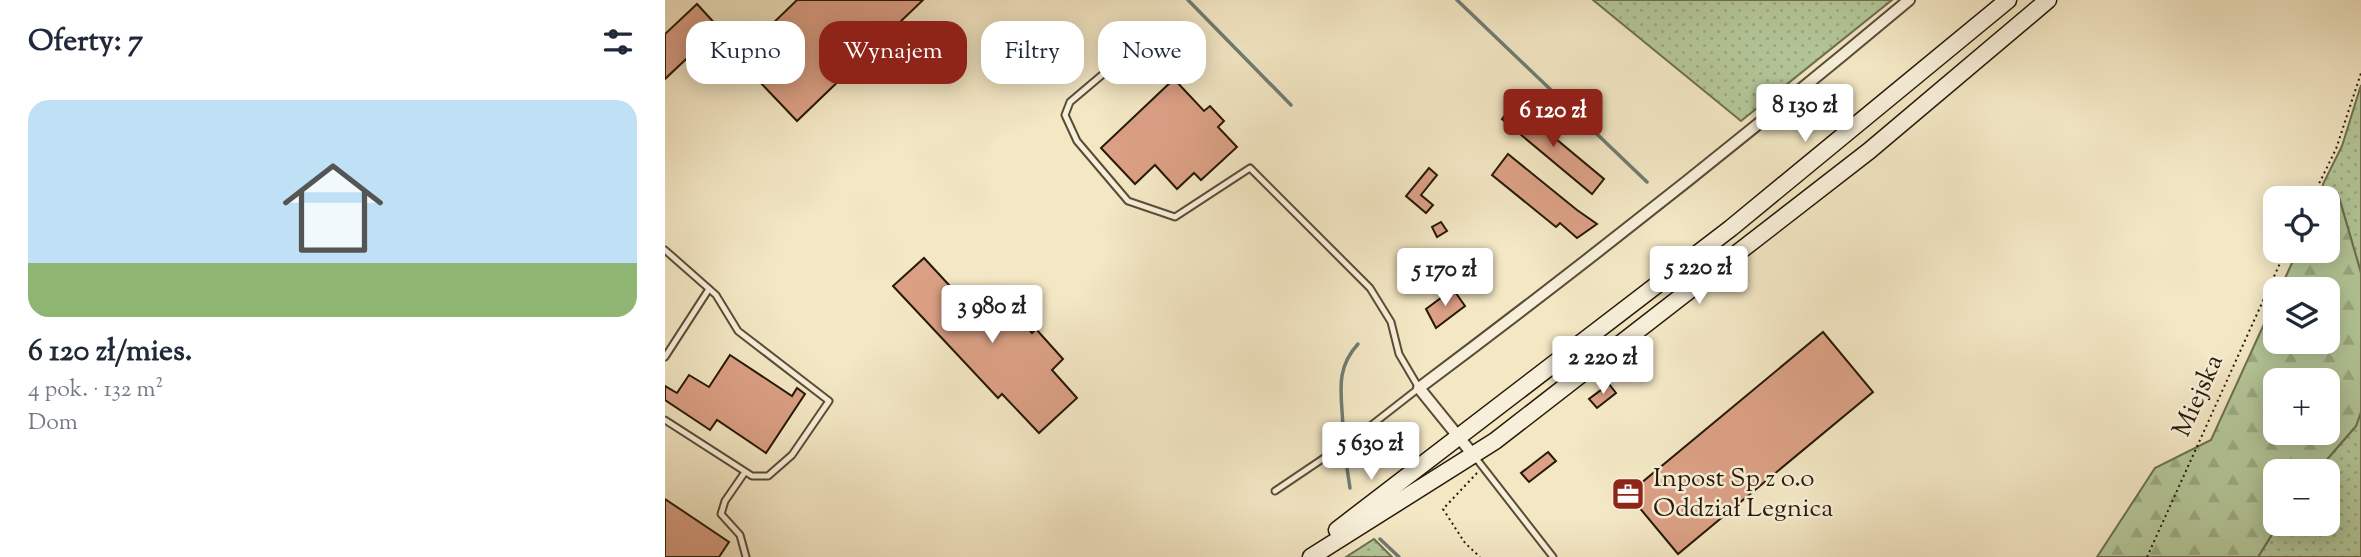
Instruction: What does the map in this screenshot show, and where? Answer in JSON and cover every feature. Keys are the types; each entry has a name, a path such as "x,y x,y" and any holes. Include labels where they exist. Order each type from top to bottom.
{"street":[{"path":"1479,462 1419,388 1555,286 1909,0"},
{"path":"1303,557 1462,438 1731,228 2008,0"},
{"path":"1311,557 1479,462 1869,151 2048,0"}],"lane":[{"path":"1098,78 1070,102 1065,115 1077,141 1128,201 1175,217 1250,168 1370,288 1391,322 1399,354 1419,388 1364,431 1275,491"},
{"path":"665,250 709,289 738,331 829,401 792,455 768,476 752,477 665,419"},
{"path":"665,357 668,346 709,289"},
{"path":"1479,462 1553,557"},
{"path":"745,472 725,501 721,514 740,535 746,557"}],"path":[{"path":"2318,186 2336,149 2361,73"},
{"name":"Miejska","path":"2147,557 2280,263"},
{"path":"1479,462 1443,509 1465,543 1480,557"}],"green space":[{"path":"1593,0 1892,0 1741,121"},
{"path":"2361,85 2361,273 2340,201 2340,186 2323,186 2342,146"},
{"path":"2340,201 2361,273 2361,412 2356,426 2340,444 2340,368 2263,368 2263,445 2340,445 2327,459 2263,459 2263,536 2271,536 2258,557 2097,557 2155,468 2211,440 2263,326 2263,354 2340,354 2340,277 2286,277 2292,263 2340,263"},
{"path":"2361,412 2361,557 2258,557 2271,536 2340,536 2340,459 2327,459 2356,426"},
{"path":"1374,539 1392,557 1346,557"}],"building":[{"path":"797,0 923,0 901,21 819,21 819,84 836,84 797,121 762,84 805,84 805,21 775,21"},
{"path":"697,4 713,21 686,21 686,59 665,79 665,34"},
{"path":"1169,84 1179,84 1204,111 1210,106 1224,121 1218,127 1237,147 1201,180 1194,173 1177,189 1155,165 1135,184 1101,148"},
{"path":"1514,104 1604,179 1592,194 1502,119"},
{"path":"1508,154 1597,224 1577,238 1560,223 1556,227 1492,175"},
{"path":"1429,168 1437,175 1421,195 1433,205 1426,213 1406,196"},
{"path":"1441,222 1447,231 1437,237 1432,227"},
{"path":"924,258 974,312 995,292 1032,333 1036,329 1063,359 1052,370 1077,398 1039,433 1002,394 998,398 893,286"},
{"path":"1453,289 1465,306 1436,328 1426,309"},
{"path":"1823,332 1873,392 1678,554 1628,494"},
{"path":"730,355 792,396 797,388 805,394 766,453 717,420 710,430 665,400 665,386 677,393 689,375 709,387"},
{"path":"1609,384 1616,393 1597,408 1589,399"},
{"path":"1548,452 1556,461 1529,482 1521,473"},
{"path":"665,499 729,542 719,557 665,557"}],"waterway":[{"path":"1188,0 1291,105"},
{"path":"1457,0 1647,182"},
{"path":"1343,428 1342,373 1345,363 1358,344"},
{"path":"1345,455 1350,488"},
{"path":"1380,539 1399,557"}],"place":[{"name":"Inpost Sp z o.o Oddział Legnica","path":"1628,494"}]}
